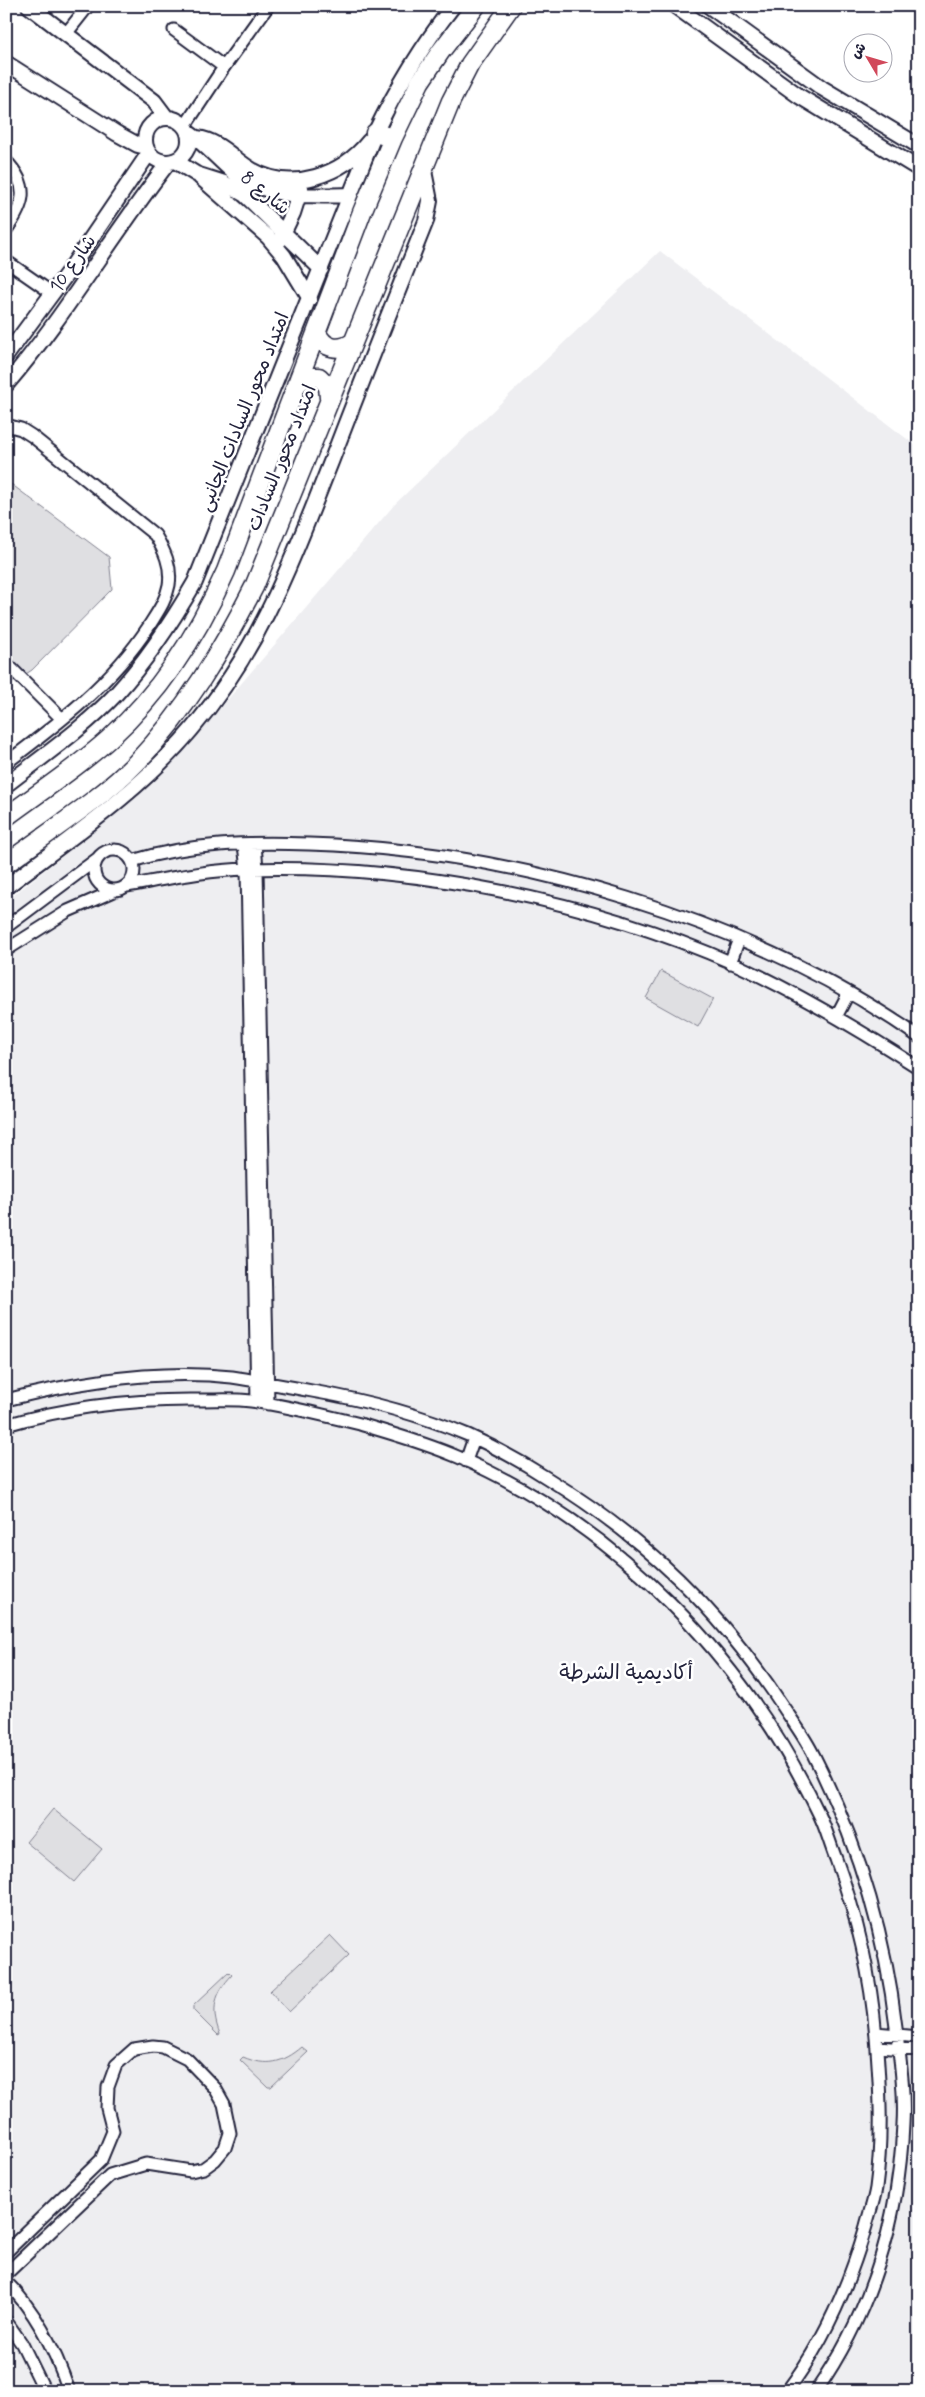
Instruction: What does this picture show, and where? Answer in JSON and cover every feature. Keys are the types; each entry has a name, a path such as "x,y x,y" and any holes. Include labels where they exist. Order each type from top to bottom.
{"main road":[{"name":"امتداد محور السادات","path":"6,817 78,765 139,710 189,644 210,608 226,571 362,212 393,138 420,82 476,6"},
{"name":"امتداد محور السادات","path":"6,864 102,792 135,764 184,706 234,626 254,587 329,398 459,83 511,6"},
{"path":"376,133 393,138"},
{"path":"317,333 324,344 336,348 348,346 353,342"},
{"path":"296,385 306,377 319,377 328,386 329,398"}],"street":[{"path":"65,34 88,6"},
{"path":"6,63 116,133 147,150 160,162 172,162 186,152 189,145 190,132 224,67 268,6"},
{"name":"امتداد محور السادات الجانبى","path":"6,785 84,724 115,694 167,630 195,582 376,133 394,93 453,6"},
{"path":"675,6 799,96 919,169"},
{"path":"709,6 822,88 919,146"},
{"path":"31,7 154,101 166,118"},
{"path":"174,30 224,67"},
{"path":"147,150 146,133 150,125 166,118 176,119 190,132 213,141 253,171 267,176 303,180 324,174 344,164 356,155 376,133"},
{"name":"شارع 8","path":"190,132 243,178 260,187 299,196 350,195"},
{"name":"شارع 10","path":"6,356 52,293 147,150"},
{"path":"6,161 20,181 23,200 6,230"},
{"name":"شارع 10","path":"6,385 81,287 138,202 172,162"},
{"name":"شارع 8","path":"172,162 196,174 224,183 245,195 322,268"},
{"path":"6,887 121,798 174,749 220,693 263,624 294,557 426,220 430,201 424,171"},
{"path":"196,174 246,216 275,246 310,299"},
{"path":"275,246 284,233 299,196 303,180"},
{"path":"6,261 52,293"},
{"path":"6,425 21,429 32,436 141,521 155,534 164,550 169,566 169,584 164,600 141,638 91,696 6,763"},
{"path":"6,663 62,720"},
{"path":"249,844 252,869 263,1403"},
{"path":"132,861 172,851 249,844 340,845 401,850 481,863 647,903 739,939 848,994 895,1020 919,1037"},
{"path":"6,927 67,884 103,853 116,850 128,856 132,861 134,875 126,886"},
{"path":"98,858 93,870 97,882 107,890 114,891"},
{"path":"6,950 68,911 126,886 172,878 252,869 412,877 568,907 635,926 730,963 812,1002 919,1068"},
{"path":"730,963 739,939"},
{"path":"836,1016 848,994"},
{"path":"6,1400 47,1389 109,1379 162,1376 228,1377 353,1398 410,1415 474,1438 526,1465 586,1501 658,1558 718,1619 758,1669 813,1753 853,1845 870,1893 884,1952 899,2049 904,2121 899,2174 891,2221 878,2270 856,2322 816,2391"},
{"path":"6,1425 92,1406 177,1399 263,1403 320,1414 405,1437 466,1461 515,1485 602,1542 659,1590 702,1636 744,1688 785,1750 820,1816 846,1886 864,1954 876,2032 881,2121 876,2191 853,2269 833,2315 800,2373 787,2391"},
{"path":"466,1461 474,1438"},
{"path":"876,2032 919,2037"},
{"path":"6,2252 101,2160 113,2131 107,2108 108,2087 116,2065 134,2049 153,2046 163,2047 187,2059 215,2088 224,2104 230,2133 225,2148 215,2160 204,2168 191,2171 146,2164 110,2175 6,2274"},
{"path":"877,2048 919,2050"},
{"path":"6,2282 29,2310 50,2344 69,2391"},
{"path":"6,2321 22,2344 45,2391"}],"shaded area":[{"path":"660,251 919,448 919,2391 6,2391 6,901 125,807 169,768 395,504"},
{"path":"11,484 109,557 112,589 32,670 6,687 6,490"},
{"path":"661,971 713,999 698,1027 646,998"},
{"path":"53,1809 102,1849 74,1882 26,1842"},
{"path":"330,1935 349,1955 289,2012 270,1991"},
{"path":"229,1972 232,1975 222,1988 216,2002 215,2017 220,2034 218,2035 193,2010 193,2006"},
{"path":"302,2047 308,2052 271,2087 268,2087 240,2060 243,2057 260,2062 274,2062 288,2057"}],"district":[{"name":"أكاديمية الشرطة","path":"626,1673"}]}
